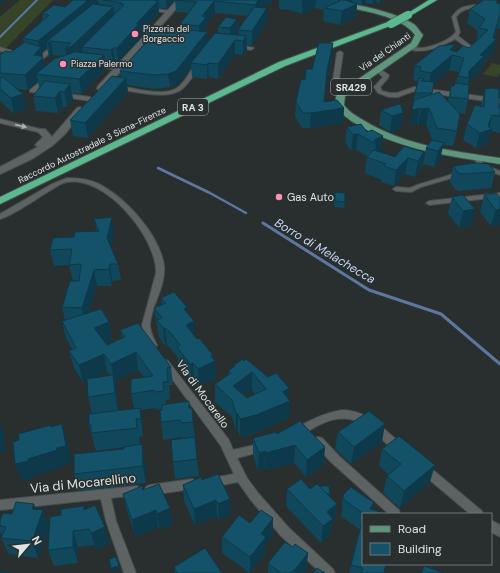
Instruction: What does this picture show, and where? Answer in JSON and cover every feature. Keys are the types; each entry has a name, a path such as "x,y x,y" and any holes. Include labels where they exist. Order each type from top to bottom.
{"highway":[{"name":"Raccordo Autostradale 3 Siena-Firenze","path":"0,201 282,64 388,23 425,0"},
{"name":"Raccordo Autostradale 3 Siena-Firenze","path":"404,14 434,0"},
{"name":"Raccordo Autostradale 3 Siena-Firenze","path":"0,194 276,61 388,23"}],"main road":[{"path":"0,171 36,152 62,132 90,99 181,0"},
{"name":"Via del Chianti","path":"319,0 370,11 409,24 417,30 420,36 418,41 409,48 346,91"},
{"name":"SR429","path":"346,91 339,100 342,108 356,119 398,141 423,149 500,161"},
{"path":"42,131 58,130 77,114"},
{"path":"21,159 48,138 42,131"}],"street":[{"path":"483,8 493,5"},
{"path":"409,48 428,49 456,37 458,32 454,18 458,11 469,7 483,8 500,13"},
{"path":"147,9 170,12"},
{"path":"150,35 159,36"},
{"path":"456,37 468,46 457,59"},
{"path":"236,40 232,46 251,48"},
{"path":"49,60 39,56 57,44"},
{"path":"2,49 16,54"},
{"path":"340,53 334,86 337,89 346,91"},
{"path":"7,57 16,54 23,54"},
{"path":"104,85 162,93 170,92 178,89 204,56"},
{"path":"91,64 120,68"},
{"path":"378,70 386,75 386,78 377,87 380,92 385,94 396,95 409,90 417,89 500,101"},
{"path":"51,73 32,92 90,99"},
{"path":"0,121 42,131"},
{"path":"475,169 479,164 477,158"},
{"path":"396,189 411,190 419,186 475,169 500,173"},
{"name":"Via di Mocarello","path":"0,216 67,180 78,180 92,184 115,197 147,233 158,254 160,272 146,325 148,337 158,353 212,426 231,455 241,477 254,496 278,524 329,573"},
{"path":"429,203 500,195"},
{"path":"288,438 306,427 329,417 352,414 366,421 477,513"},
{"path":"306,427 332,456 395,513"},
{"path":"231,455 272,445"},
{"name":"Via di Mocarellino","path":"0,505 105,495 241,477"},
{"path":"105,495 111,521 130,573"},
{"path":"492,526 500,532"}],"green space":[{"path":"20,0 53,0 0,54 0,17"},
{"path":"492,63 500,65 500,73 497,77 483,74"}],"building":[{"path":"73,0 86,0 86,2 38,41 23,38 49,15 42,14 54,5 65,7"},
{"path":"103,0 158,1 136,24 139,24 117,48 113,48 111,50 82,47 124,5 121,3"},
{"path":"176,0 258,0 256,5 214,1 202,16 206,17 199,26 180,24 197,2"},
{"path":"338,0 345,0 357,4 342,11 324,8 340,1"},
{"path":"484,0 495,0 499,1 496,3 500,3 500,14 493,38 496,39 480,55 484,56 469,71 469,78 458,76 464,58 452,55 431,73 420,71 421,67 415,65 439,46 455,44 450,50 457,52 463,46 469,48 488,30 479,28 485,19 470,9"},
{"path":"93,4 113,7 72,46 65,49 71,43 46,42"},
{"path":"254,7 267,8 252,31 238,30"},
{"path":"226,17 237,19 230,28 218,27"},
{"path":"150,26 207,32 176,71 168,74 154,75 120,71 152,36 142,34"},
{"path":"215,33 246,36 243,41 235,40 218,64 208,63 207,65 191,63"},
{"path":"25,42 41,47 34,55 42,56 43,58 25,75 0,73 0,55 5,51 11,52"},
{"path":"319,43 333,43 327,70 324,102 337,100 344,108 303,113 296,102 301,79 305,80 306,69 312,69"},
{"path":"75,52 104,55 79,79 36,74 54,59"},
{"path":"112,76 126,78 85,123 70,120"},
{"path":"3,77 23,94 11,98 0,89 0,78"},
{"path":"419,78 424,79 421,81 434,82 432,93 415,93"},
{"path":"45,81 70,84 64,92 60,91 55,98 33,96"},
{"path":"455,83 469,85 468,99 450,97 451,86 454,86"},
{"path":"485,89 499,89 500,116 492,115 488,126 492,129 480,133 467,124 475,105 484,107"},
{"path":"439,92 460,114 457,131 437,128 429,108 412,110 414,100"},
{"path":"399,104 401,105 403,113 392,116 381,110"},
{"path":"361,124 367,132 372,130 383,136 374,140 376,144 358,134 353,135 347,127"},
{"path":"432,140 444,143 438,151 426,148"},
{"path":"404,146 424,152 418,161 408,158 396,170 384,166 386,164 367,157 374,150 395,157"},
{"path":"475,163 489,164 495,172 463,174 458,173 453,166"},
{"path":"335,192 345,193 345,202 335,201"},
{"path":"496,193 500,198 500,209 496,210 484,195"},
{"path":"463,195 475,209 463,211 452,197"},
{"path":"112,217 107,238 118,264 110,264 109,269 94,270 82,308 62,307 70,281 79,281 81,264 69,265 72,249 50,250 53,238 74,237 75,232 99,231 94,219"},
{"path":"174,292 187,307 184,309 194,321 186,325 213,355 211,356 215,361 198,369 193,363 190,364 177,347 180,345 170,332 163,328 157,320 162,318 154,308 166,303 161,298"},
{"path":"101,309 109,322 94,328 107,345 125,337 120,330 138,323 171,367 167,368 168,382 163,382 164,391 154,392 154,390 131,394 131,379 153,376 136,352 111,364 104,354 79,365 69,351 76,348 62,321"},
{"path":"243,359 244,361 246,359 268,377 276,373 289,388 283,392 290,401 256,415 240,419 238,414 236,414 232,400 215,384 231,373 228,371 235,366 234,365","holes":["252,372 266,389 247,398 233,386"]},
{"path":"113,375 115,393 88,397 87,379"},
{"path":"189,401 189,408 192,408 193,422 181,423 180,420 161,422 160,411 162,410 162,405"},
{"path":"140,408 141,419 136,419 137,428 91,433 89,414"},
{"path":"369,411 385,424 354,447 338,432"},
{"path":"300,421 325,447 307,460 295,445 266,453 266,451 259,453 253,438 276,432 277,434"},
{"path":"62,424 66,446 28,459 28,461 15,464 13,442 19,440 18,434 51,425 51,427"},
{"path":"399,436 435,465 404,491 387,476 401,464 382,449"},
{"path":"195,437 197,459 173,462 171,440"},
{"path":"142,444 143,466 74,474 74,454 124,449 124,447"},
{"path":"218,474 230,499 218,504 216,500 194,509 183,485 201,477 202,480"},
{"path":"301,479 310,489 317,484 337,504 327,512 333,519 323,526 287,489"},
{"path":"159,484 170,508 157,514 156,510 132,520 123,494 142,486 143,490"},
{"path":"319,486 329,486 330,494 327,494"},
{"path":"351,487 374,502 370,509 384,513 363,513 343,499 343,495"},
{"path":"16,502 34,504 32,509 43,510 32,541 1,538 6,527 0,526 3,513 12,514"},
{"path":"95,505 105,527 91,533 89,529 73,531 73,547 48,550 50,517 61,515 61,509 84,506 84,510"},
{"path":"261,510 273,518 261,534 266,537 250,557 222,537 239,515 250,523"},
{"path":"362,522 362,565 386,565 384,573 361,573 363,568 351,565"},
{"path":"285,542 293,547 295,544 308,553 294,571 293,570 290,573 281,573 268,563"},
{"path":"205,548 222,573 177,573 174,567"},
{"path":"116,557 119,566 111,568 109,559"},
{"path":"424,566 444,573 422,573"},
{"path":"317,568 325,573 314,573"}],"waterway":[{"path":"0,37 37,0"},
{"name":"Borro di Melachecca","path":"158,168 210,193 246,213"},
{"name":"Borro di Melachecca","path":"263,223 369,290 441,314 500,364"}],"place":[{"name":"Pizzeria del Borgaccio","path":"135,34"},
{"name":"Piazza Palermo","path":"63,64"},
{"name":"Gas Auto","path":"279,197"}]}
